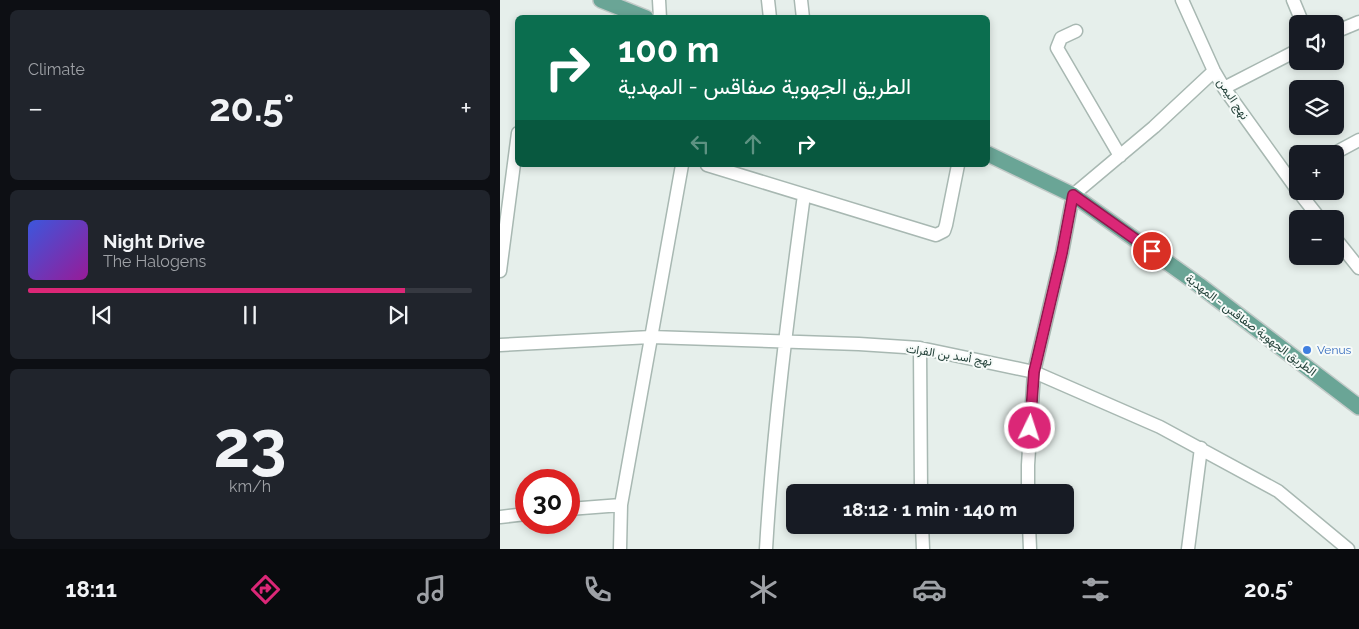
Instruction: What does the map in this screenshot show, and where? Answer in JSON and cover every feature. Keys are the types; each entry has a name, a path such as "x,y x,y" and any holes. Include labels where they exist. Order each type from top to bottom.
{"main road":[{"path":"601,0 638,15"},
{"name":"الطريق الجهوية صفاقس - المهدية","path":"990,155 1073,195 1199,285 1359,407"}],"street":[{"path":"659,0 660,15"},
{"path":"768,0 770,15"},
{"path":"800,0 802,15"},
{"name":"نهج اليمن","path":"1182,0 1214,71 1224,88 1289,171"},
{"path":"1293,0 1299,15"},
{"path":"1344,28 1359,22"},
{"path":"1076,31 1061,38 1057,48 1120,156"},
{"path":"1224,88 1289,55"},
{"path":"1028,484 1034,372 1062,253 1073,195 1120,156 1214,71"},
{"path":"1344,148 1359,140"},
{"path":"500,271 515,156"},
{"path":"620,549 621,505 682,167"},
{"path":"713,167 936,235 941,234 946,225 958,167"},
{"path":"766,549 771,460 784,342 804,195"},
{"name":"نهج اليمن","path":"1305,200 1313,210"},
{"path":"1344,249 1359,268"},
{"name":"نهج أسد بن الفرات","path":"500,345 651,336 920,348 1034,372 1100,399 1201,448 1278,491 1348,549"},
{"path":"920,348 921,484"},
{"path":"1188,549 1201,448"},
{"path":"580,508 621,505"},
{"path":"500,517 515,515"},
{"path":"922,534 923,549"},
{"path":"1029,534 1030,549"}],"place":[{"name":"Venus","path":"1307,350"}],"route":[{"path":"1030,428 1034,372 1062,253 1073,195 1152,251"}]}
